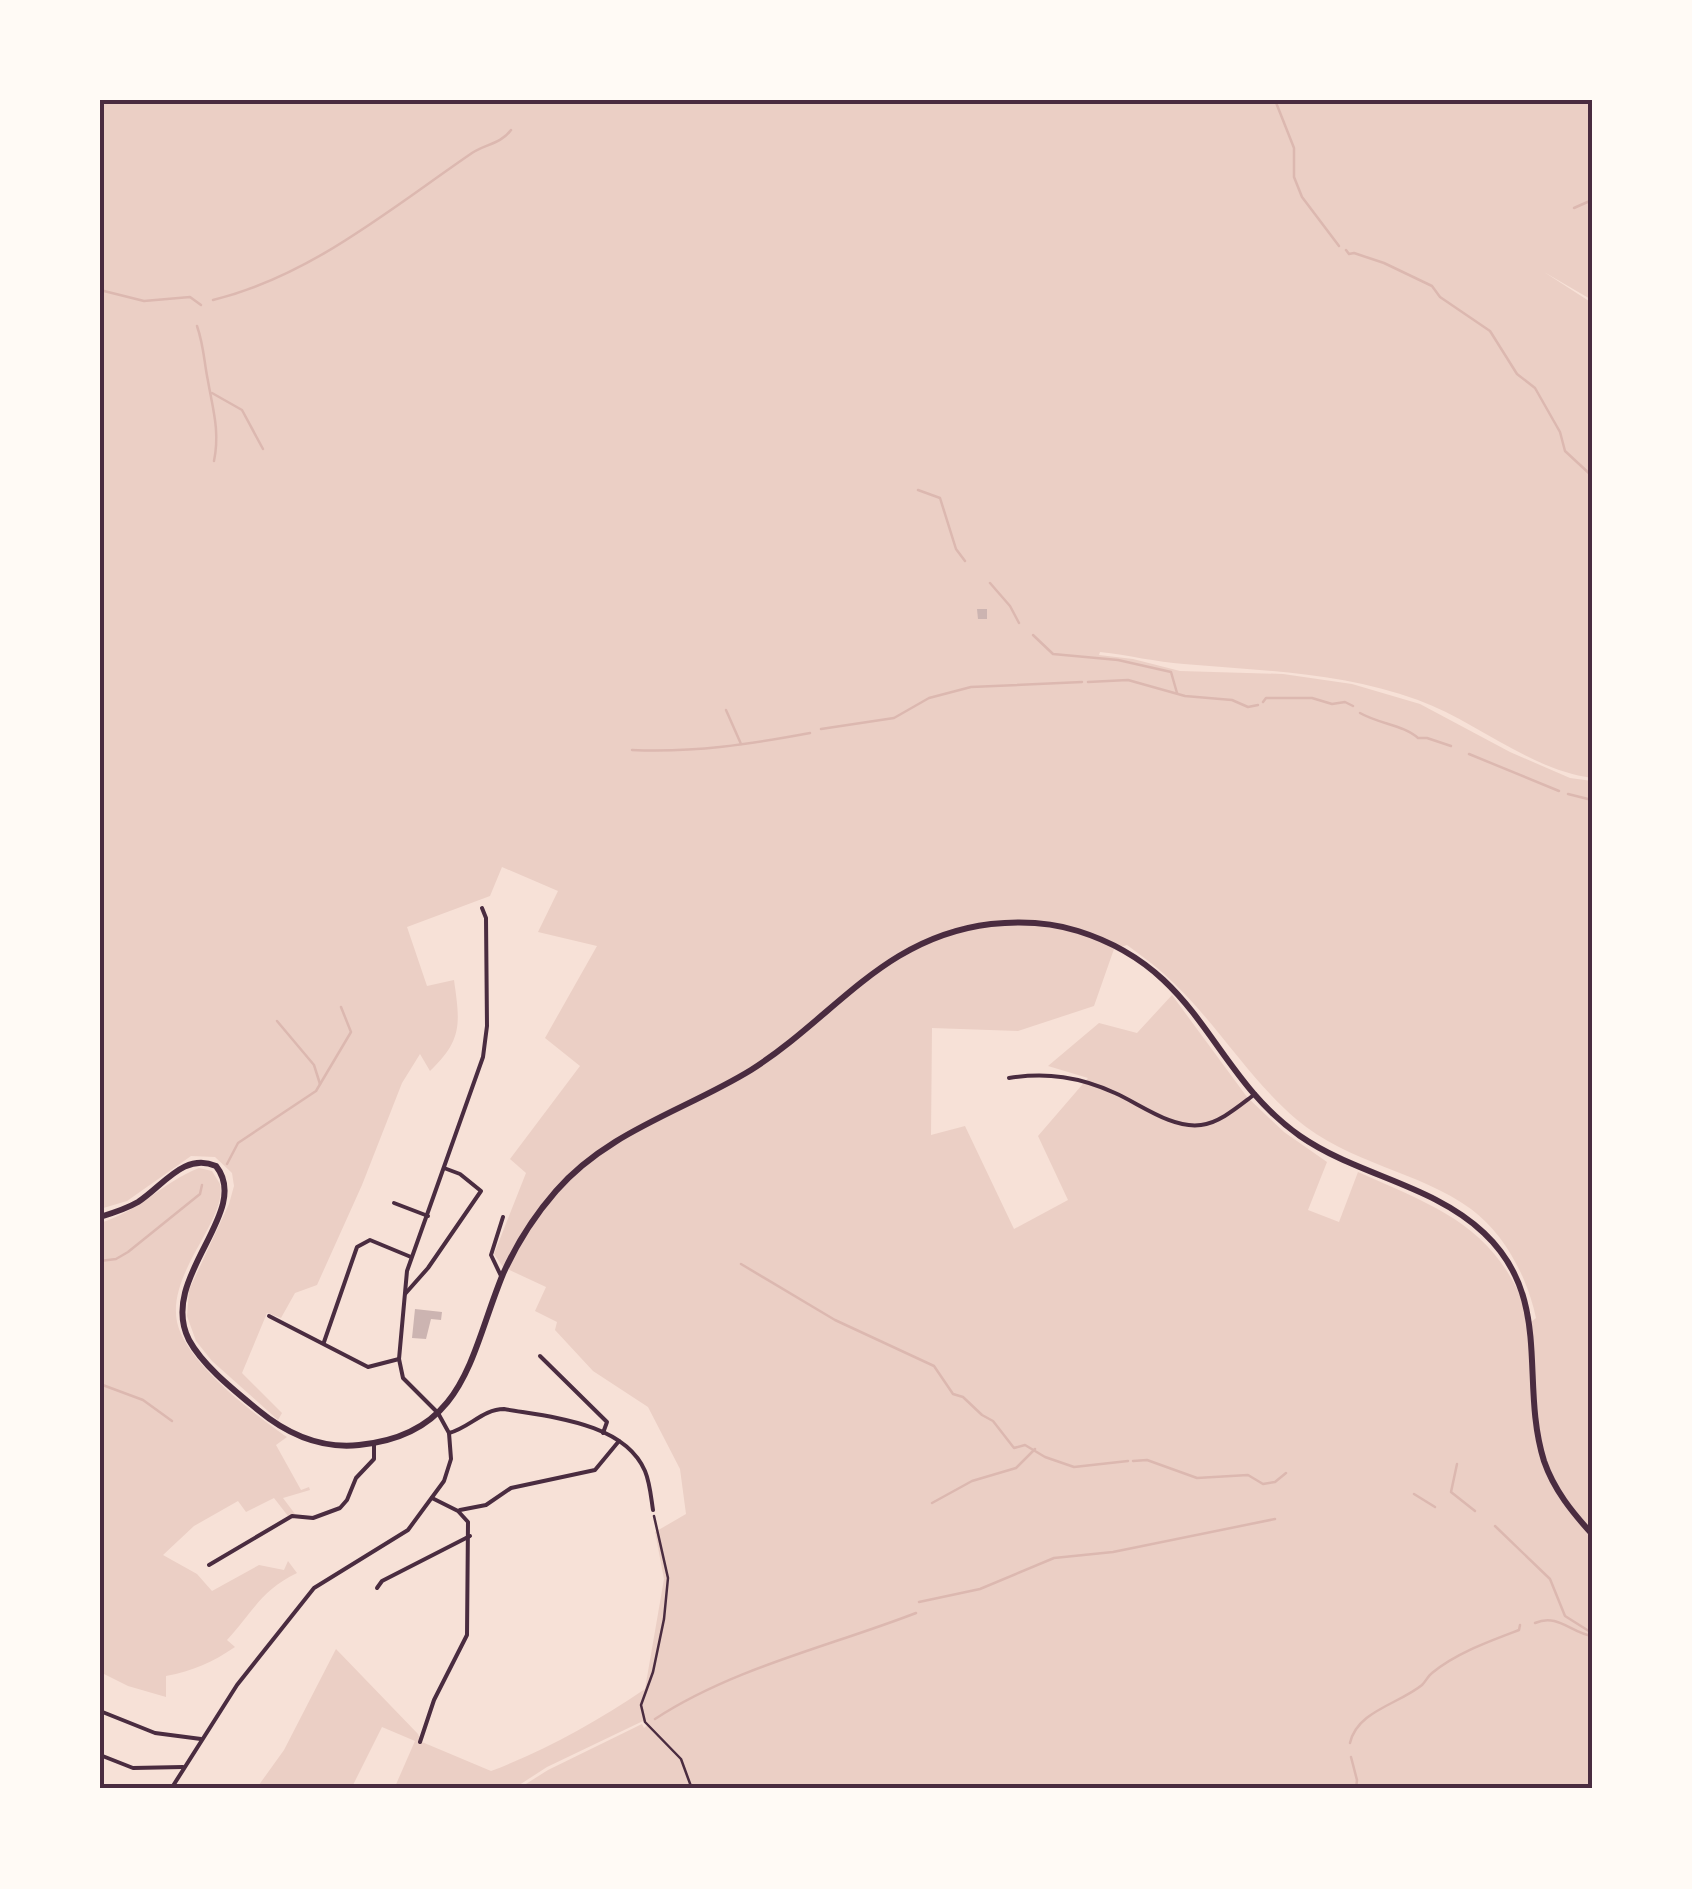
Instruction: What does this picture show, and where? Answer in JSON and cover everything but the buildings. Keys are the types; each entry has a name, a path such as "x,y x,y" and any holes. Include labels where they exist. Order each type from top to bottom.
{"main road":[{"path":"100,1217 140,1201 188,1164 216,1166 225,1181 224,1202 182,1301 190,1343 234,1389 281,1427 328,1445 374,1444 408,1432 438,1413 465,1379 519,1243 556,1191 604,1148 773,1056 880,966 916,945 983,925 1028,923 1074,930 1143,962 1176,989 1255,1094 1307,1140 1344,1162 1432,1197 1466,1218 1494,1243 1514,1273 1528,1308 1538,1436 1557,1490 1592,1534"}],"street":[{"path":"171,1789 237,1685 314,1588 408,1530 444,1481 451,1459 449,1434 438,1413 402,1378 399,1359 412,1257 483,1057 487,1026 486,918 482,908"},
{"path":"1009,1078 1053,1074 1076,1079 1175,1121 1196,1126 1214,1121 1255,1094"},
{"path":"405,1294 428,1268 481,1191 460,1174 444,1168"},
{"path":"394,1203 428,1216"},
{"path":"502,1278 491,1255 504,1218"},
{"path":"324,1342 357,1247 370,1240 412,1257"},
{"path":"269,1316 368,1367 399,1359"},
{"path":"540,1356 607,1422 603,1434"},
{"path":"449,1434 494,1409 565,1420 603,1434 619,1441 636,1456 645,1471 653,1510"},
{"path":"458,1510 486,1505 511,1488 594,1470 619,1441"},
{"path":"209,1566 292,1516 313,1518 340,1508 356,1478 374,1458 374,1444"},
{"path":"420,1742 434,1700 466,1635 468,1522 458,1510 432,1498"},
{"path":"377,1588 382,1581 470,1536"},
{"path":"100,1712 155,1734 201,1738"},
{"path":"100,1754 133,1768 183,1767"}],"path":[{"path":"653,1510 668,1578 653,1672 642,1705 645,1722 681,1759 692,1789"}],"shaded area":[{"path":"100,100 1592,100 1592,300 1544,272 1592,303 1592,778 1546,765 1440,709 1389,691 1302,674 1100,652 1099,655 1180,671 1283,674 1352,684 1420,704 1510,752 1570,778 1592,781 1592,1789 518,1789 548,1770 649,1724 643,1721 547,1767 513,1789 394,1789 415,1741 382,1727 351,1789 256,1789 284,1750 336,1649 422,1742 491,1771 570,1734 645,1689 664,1579 655,1532 686,1514 680,1469 648,1407 593,1371 555,1330 557,1322 535,1311 546,1287 503,1267 494,1254 526,1173 510,1159 580,1066 545,1038 597,946 538,932 558,891 502,867 490,896 407,927 427,986 454,980 457,1030 449,1050 430,1071 420,1054 402,1083 317,1285 295,1293 281,1318 267,1313 242,1373 282,1413 278,1420 212,1361 196,1341 187,1316 189,1290 229,1204 234,1186 232,1173 215,1157 191,1156 127,1201 100,1209","holes":["1127,945 1181,990 1296,1119 1338,1147 1451,1196 1483,1219 1513,1258 1536,1318 1531,1322 1518,1290 1484,1243 1464,1226 1416,1198 1358,1172 1339,1222 1308,1210 1327,1162 1284,1132 1247,1097 1172,995 1137,1033 1099,1023 1048,1066 1088,1078 1038,1136 1068,1200 1014,1229 965,1126 931,1135 932,1028 1018,1031 1094,1006 1114,949"]},
{"path":"199,1168 212,1171 220,1184 220,1198 181,1284 177,1322 193,1354 207,1370 287,1437 276,1445 301,1490 310,1490 283,1498 295,1514 288,1516 274,1498 246,1512 238,1501 194,1526 163,1555 197,1574 212,1591 259,1565 284,1570 288,1561 297,1573 258,1602 227,1640 235,1647 202,1665 166,1676 166,1697 128,1686 100,1672 100,1223 126,1212"}],"waterway":[{"path":"1275,100 1294,148 1294,177 1302,197 1339,246"},
{"path":"213,300 249,289 316,258 511,130"},
{"path":"1574,208 1592,200"},
{"path":"1346,250 1432,286 1440,297 1490,331 1517,374 1535,388 1560,432 1565,451 1592,476"},
{"path":"100,290 144,301 190,297 201,305"},
{"path":"197,326 215,421 214,461"},
{"path":"212,393 242,410 263,449"},
{"path":"918,490 940,498 956,549 965,561"},
{"path":"990,583 1019,623"},
{"path":"1033,635 1053,654 1118,660 1171,672 1177,693"},
{"path":"1088,682 1128,680 1185,696 1232,700 1248,707 1258,705"},
{"path":"821,729 894,718 929,698 971,687 1082,682"},
{"path":"1263,702 1266,698 1312,698 1353,706"},
{"path":"726,710 741,744"},
{"path":"1360,713 1418,738 1451,746"},
{"path":"632,750 722,747 810,733"},
{"path":"1469,754 1559,791"},
{"path":"1568,794 1592,800"},
{"path":"227,1164 238,1143 316,1091 351,1032 341,1007"},
{"path":"277,1021 314,1065 320,1084"},
{"path":"100,1261 128,1252 200,1194 202,1185"},
{"path":"741,1264 835,1320 934,1366 953,1394 963,1397 993,1421 1014,1448 1025,1445 1074,1467 1128,1461"},
{"path":"100,1384 143,1400 172,1421"},
{"path":"932,1503 972,1481 1016,1468 1035,1449"},
{"path":"1133,1461 1147,1460 1197,1478 1248,1475 1263,1484 1275,1482 1286,1473"},
{"path":"1457,1464 1451,1492 1475,1511"},
{"path":"1414,1494 1435,1507"},
{"path":"919,1602 980,1589 1054,1558 1113,1552 1275,1519"},
{"path":"1495,1526 1550,1579 1565,1616 1592,1633"},
{"path":"655,1719 749,1672 916,1613"},
{"path":"1535,1623 1551,1620 1592,1636"},
{"path":"1350,1743 1361,1723 1413,1692 1441,1666 1519,1630 1520,1625"},
{"path":"1351,1757 1356,1789"}]}
